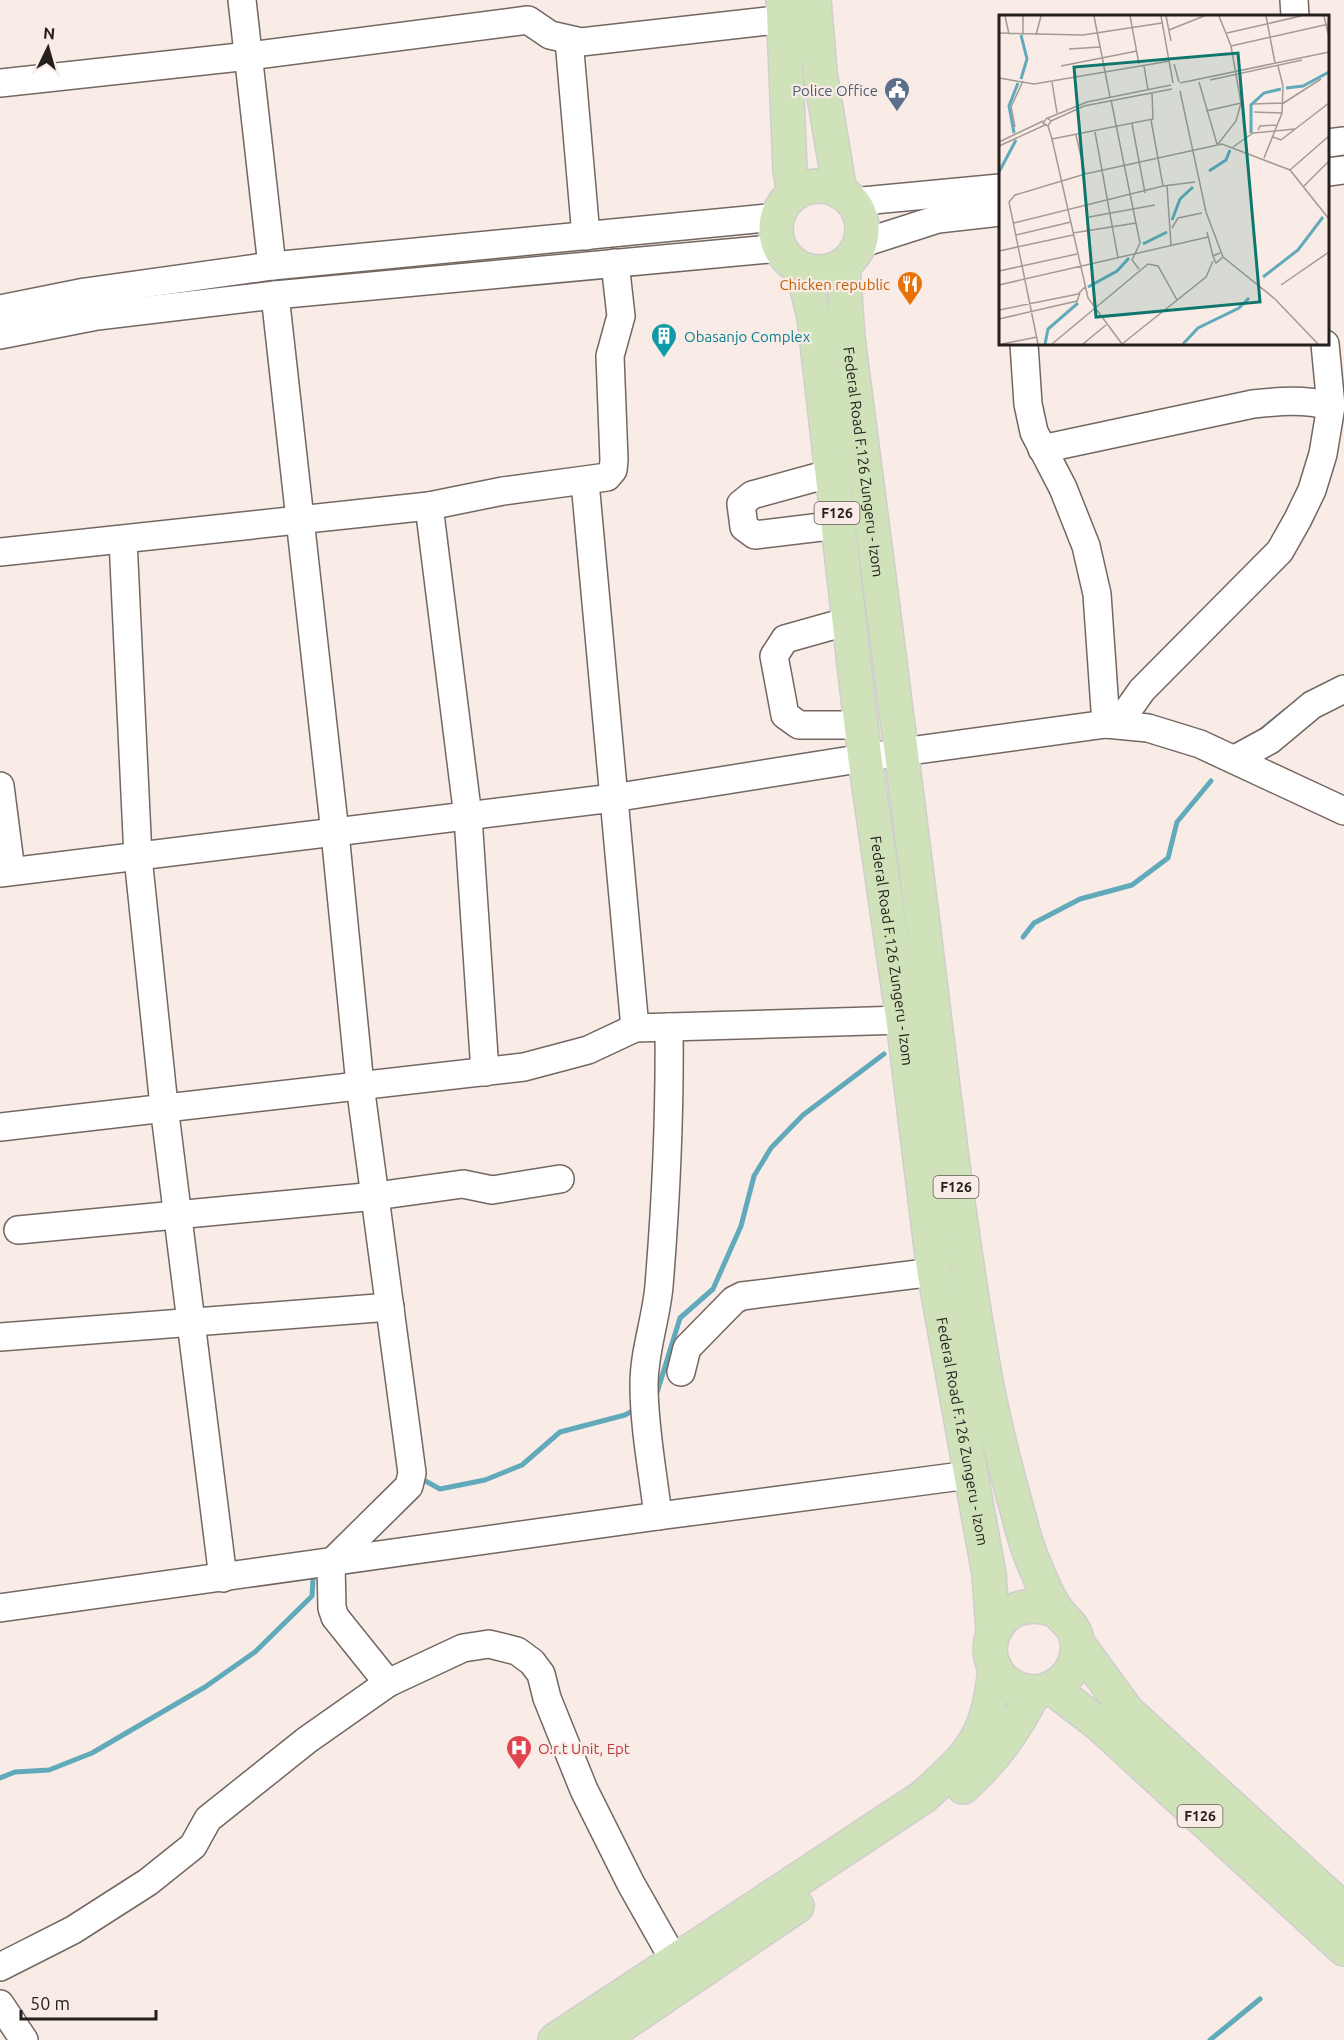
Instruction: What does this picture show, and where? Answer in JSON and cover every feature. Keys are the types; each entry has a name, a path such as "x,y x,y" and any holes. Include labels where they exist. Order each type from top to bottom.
{"main road":[{"name":"F126","path":"814,0 820,72 846,197 860,215 862,229 851,254"},
{"name":"Federal Road F.126 Zungeru - Izom","path":"784,10 789,149 788,232 814,317 865,759 903,1020 934,1272 969,1475 989,1574 993,1632"},
{"path":"846,197 817,186 788,232 816,272 830,271 851,254"},
{"name":"Federal Road F.126 Zungeru - Izom","path":"851,254 848,338 966,1267 994,1429 1030,1554 1056,1611"},
{"path":"993,1632 1001,1619 1013,1610 1028,1605 1043,1605 1056,1611"},
{"name":"F126","path":"1056,1611 1068,1620 1075,1631 1078,1644 1127,1711 1344,1910"},
{"name":"F126","path":"993,1632 990,1650 995,1668 1011,1685 1043,1690 1100,1725 1344,1949"},
{"path":"600,2040 928,1817 996,1756 1043,1690 1067,1677 1076,1662 1078,1644"},
{"path":"555,2040 923,1797 963,1761 977,1743 991,1703 995,1668"}],"street":[{"path":"242,0 272,266"},
{"path":"1294,0 1295,15"},
{"path":"0,83 249,56 528,10 550,35 581,42 784,10"},
{"path":"569,40 586,236"},
{"path":"1329,143 1344,141"},
{"path":"1329,172 1344,170"},
{"path":"846,197 999,188"},
{"path":"851,254 938,219 999,212"},
{"path":"0,309 85,292 272,266 586,236 788,232"},
{"path":"0,335 97,316 275,295 615,262 788,232"},
{"path":"0,552 123,540 300,518 429,506 531,487 585,482 607,477 613,470 610,356 621,316 615,262"},
{"path":"275,295 335,833 360,1085 412,1479 409,1486 331,1563 332,1608 335,1617 388,1683"},
{"path":"1024,345 1028,404 1034,432 1064,488 1086,546 1095,584 1112,724"},
{"path":"1112,724 1142,690 1280,551 1312,490 1323,454 1331,406 1326,345"},
{"path":"1042,449 1253,404 1287,400 1312,401 1331,406"},
{"path":"832,473 752,495 741,504 744,527 755,535 838,525"},
{"path":"585,482 635,1028"},
{"path":"429,506 468,817 485,1072"},
{"path":"123,540 138,856 164,1106 223,1578"},
{"path":"849,621 785,639 774,656 785,715 790,720 799,725 861,725"},
{"path":"1235,759 1270,740 1312,705 1344,688"},
{"path":"0,786 6,872 614,798 902,752 1112,724 1148,728 1200,744 1344,811"},
{"path":"0,1127 164,1106 524,1067 572,1055 635,1028 903,1020"},
{"path":"658,1516 646,1408 645,1354 658,1290 670,1128 669,1027"},
{"path":"18,1230 376,1196 463,1184 492,1190 560,1179"},
{"path":"681,1372 687,1348 734,1300 742,1296 934,1272"},
{"path":"0,1336 190,1324 390,1306"},
{"path":"0,1608 969,1475"},
{"path":"0,1966 73,1930 148,1882 193,1846 208,1819 307,1740 388,1683 463,1648 489,1644 517,1651 532,1662 541,1674 547,1698 584,1791 631,1884 675,1960"},
{"path":"0,2004 24,2040"}],"waterway":[{"path":"1258,733 1285,711"},
{"path":"1023,937 1034,923 1080,899 1132,885 1168,858 1177,822 1211,781"},
{"path":"655,1399 680,1318 713,1289 741,1226 754,1176 771,1148 803,1115 884,1054"},
{"path":"420,1478 440,1489 485,1480 522,1465 560,1432 625,1415 636,1409"},
{"path":"0,1778 15,1772 49,1770 92,1753 205,1687 255,1652 312,1596 313,1579"},
{"path":"1210,2040 1260,1999"}],"place":[{"name":"Police Office","path":"897,113"},
{"name":"Chicken republic","path":"910,307"},
{"name":"Obasanjo Complex","path":"664,359"},
{"name":"O.r.t Unit, Ept","path":"519,1771"}]}
